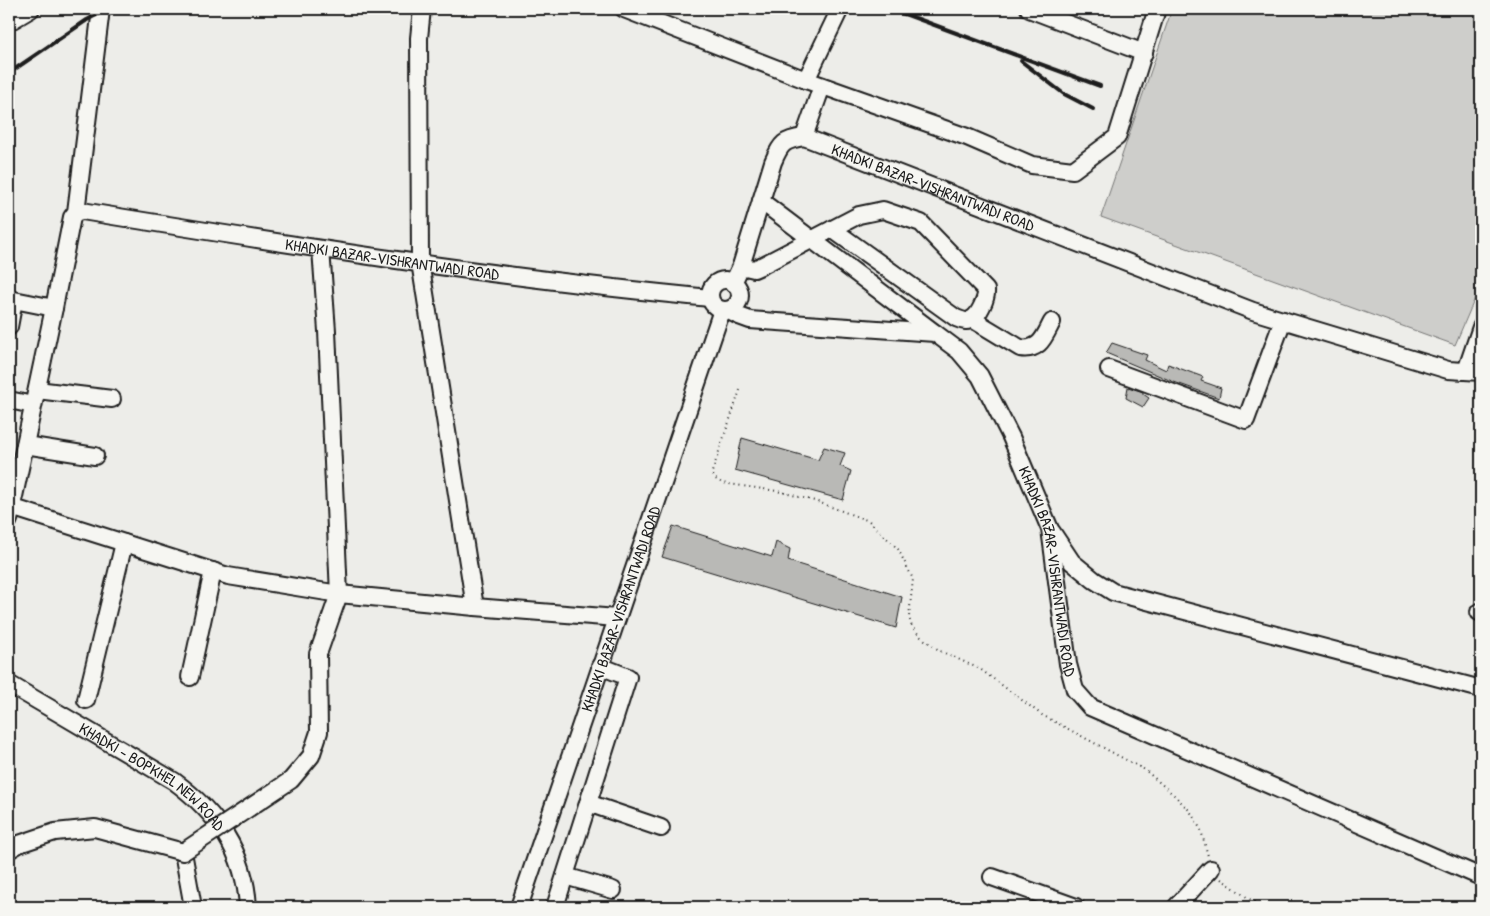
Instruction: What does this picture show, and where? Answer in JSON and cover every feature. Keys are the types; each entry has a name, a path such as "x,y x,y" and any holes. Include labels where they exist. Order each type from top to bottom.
{"street":[{"path":"9,22 29,9"},
{"path":"101,9 76,212 72,217 10,514 124,543 228,576 339,594 617,618"},
{"path":"422,9 419,38 420,262 475,607"},
{"path":"624,9 822,86 967,137 1032,165 1073,170 1117,137 1157,9"},
{"path":"806,80 840,9"},
{"path":"1029,9 1144,53"},
{"path":"733,283 741,266 780,146 790,139 804,136 822,86"},
{"name":"KHADKI BAZAR-VISHRANTWADI ROAD","path":"804,136 1253,311 1448,370 1474,372"},
{"name":"KHADKI BAZAR-VISHRANTWADI ROAD","path":"761,201 959,351 980,376 1011,437 1050,529 1068,664 1075,690 1090,707 1481,877"},
{"path":"741,266 754,269 763,266 810,239 859,215 883,210 921,223 986,290 985,302 972,319 965,321 956,318 832,229"},
{"name":"KHADKI BAZAR-VISHRANTWADI ROAD","path":"76,212 82,211 321,250 710,298"},
{"path":"9,850 19,844 55,832 95,828 183,852 291,780 311,756 319,732 318,654 339,594 328,341 321,250"},
{"path":"724,310 733,308 739,298 738,287 728,280 716,282 710,292 710,298 716,307 750,320 935,334"},
{"path":"9,327 12,300 54,308"},
{"name":"KHADKI BAZAR-VISHRANTWADI ROAD","path":"519,907 600,666 724,310"},
{"path":"972,319 1020,348 1028,350 1037,346 1052,322"},
{"path":"1109,369 1246,420 1283,320"},
{"path":"1474,372 1481,327"},
{"path":"9,400 35,397 112,399"},
{"path":"25,445 95,456"},
{"path":"1050,529 1072,562 1094,580 1114,592 1481,689"},
{"path":"86,700 124,543"},
{"path":"190,677 213,571"},
{"path":"555,907 628,677 600,666"},
{"name":"KHADKI - BOPKHEL NEW ROAD","path":"9,684 174,781 195,797 215,818 235,853 247,890 248,907"},
{"path":"588,803 661,828"},
{"path":"183,852 193,907"},
{"path":"1176,907 1211,869"},
{"path":"565,876 613,890"},
{"path":"992,877 1076,907"}],"path":[{"path":"740,390 712,472 714,478 722,483 777,491 806,499 869,521 898,549 913,579 909,617 912,627 921,637 940,651 980,669 1042,715 1145,770 1190,811 1202,830 1211,869 1218,877 1261,907"}],"shaded area":[{"path":"1172,9 1481,9 1481,284 1455,345 1101,217"}],"building":[{"path":"1112,343 1147,355 1145,360 1166,370 1168,364 1203,377 1201,381 1221,388 1219,398 1174,382 1106,353"},
{"path":"1128,387 1143,392 1149,398 1143,407 1126,398"},
{"path":"742,438 818,460 824,447 845,453 840,466 851,471 843,500 735,470"},
{"path":"673,526 772,557 776,542 790,549 788,561 902,597 896,628 662,557"}],"railway":[{"path":"9,73 87,20 107,9"},
{"path":"891,9 1100,86"},
{"path":"1021,61 1064,94 1093,109"}]}
